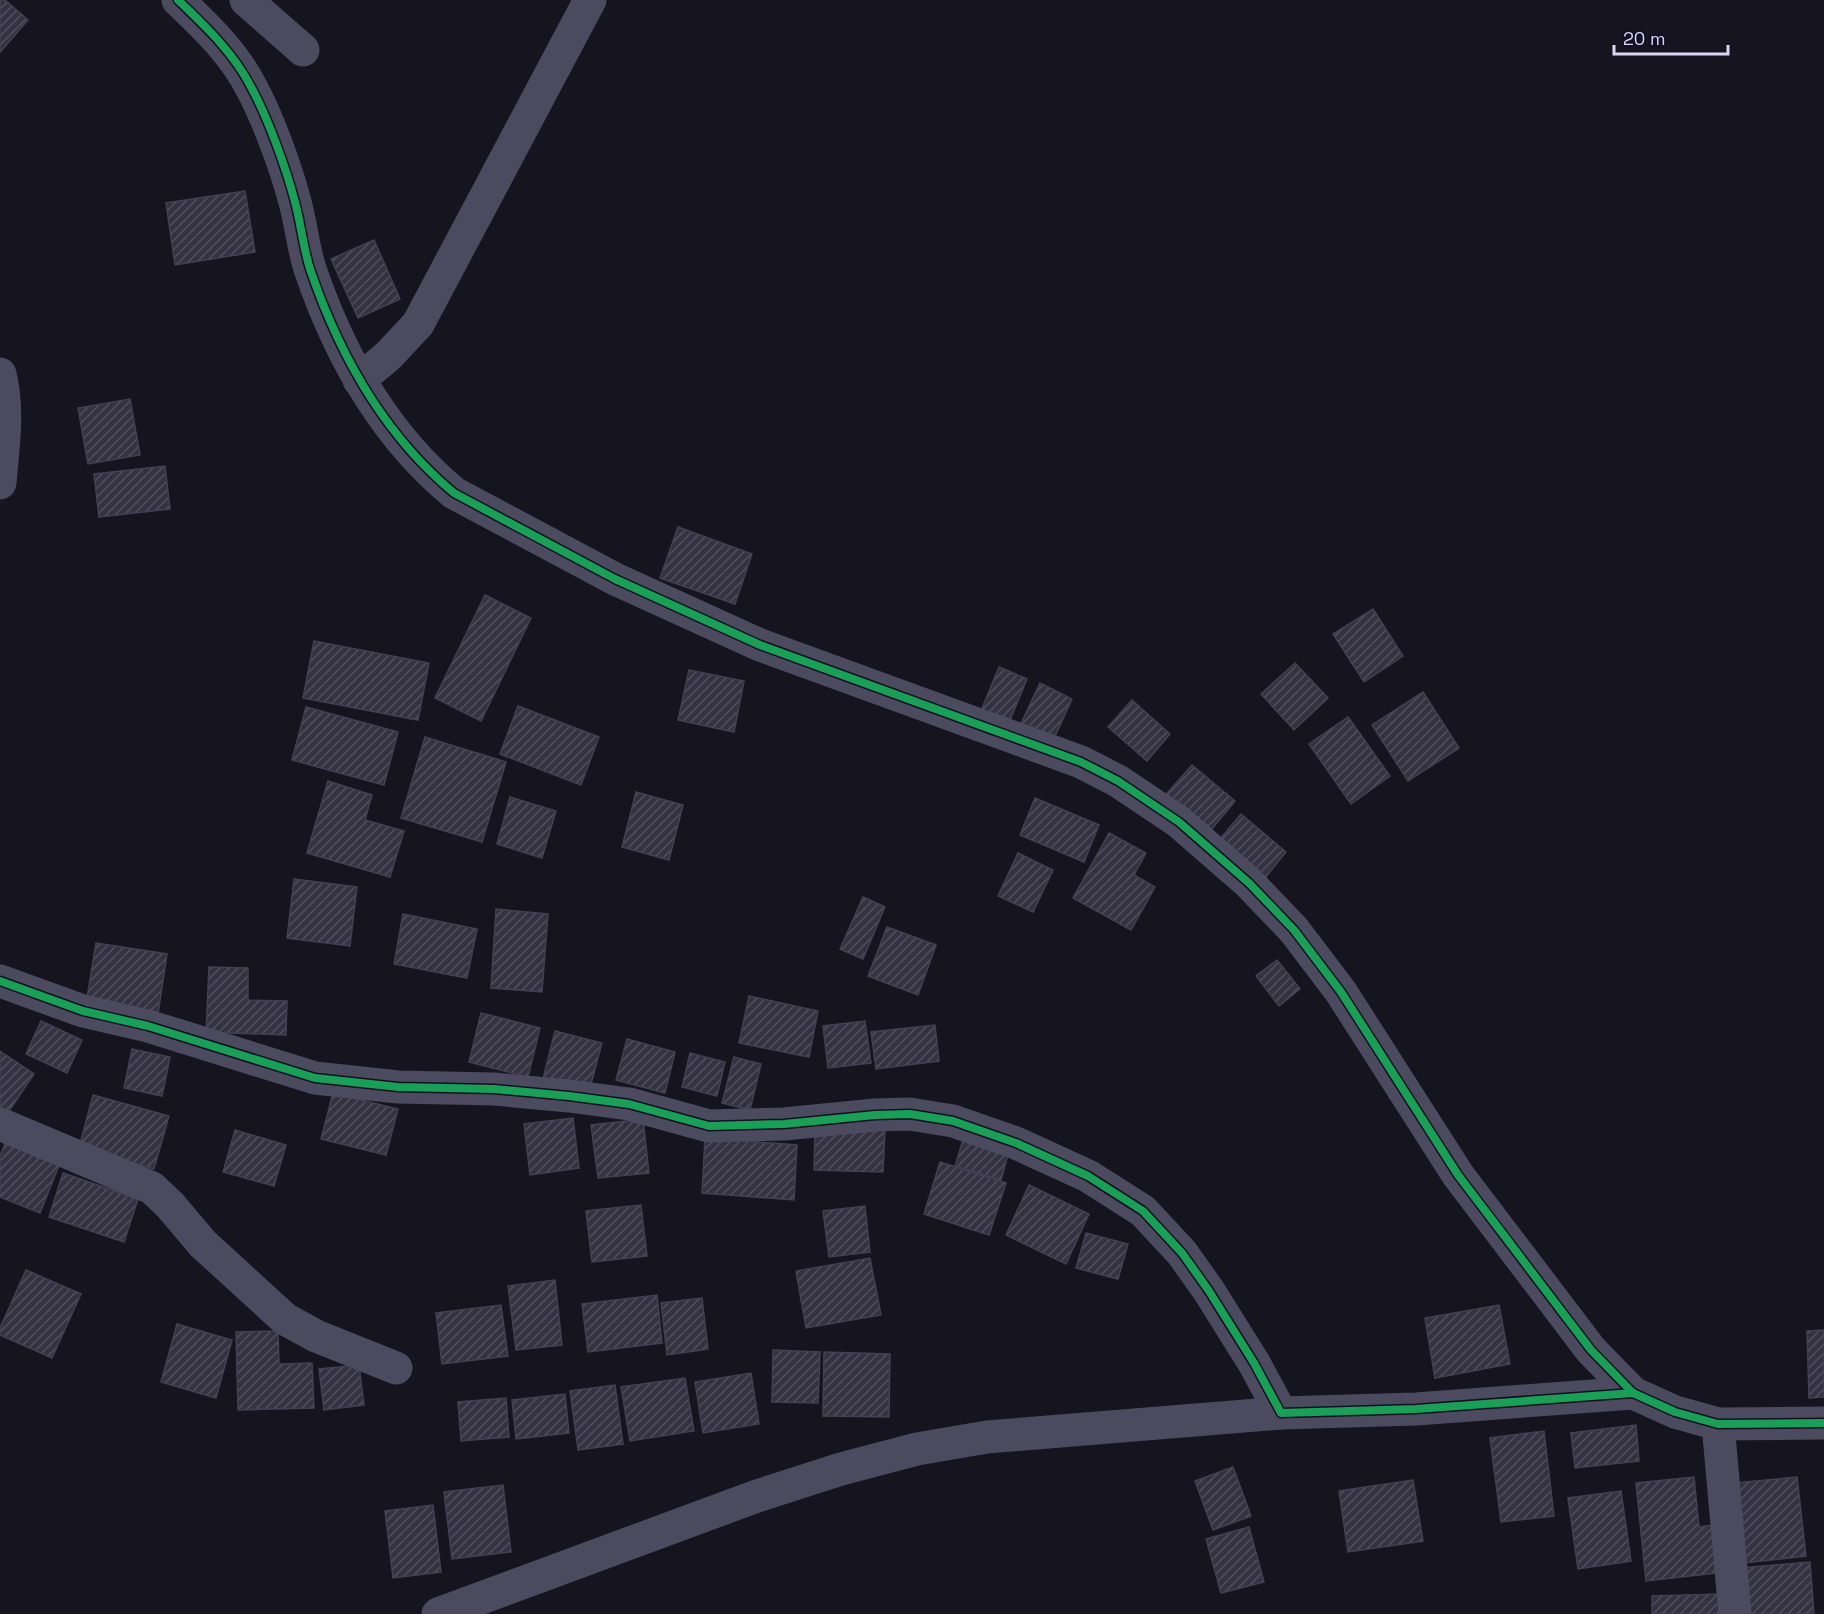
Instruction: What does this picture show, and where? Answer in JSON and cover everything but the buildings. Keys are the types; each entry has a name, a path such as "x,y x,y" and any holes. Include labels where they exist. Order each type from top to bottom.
{"street":[{"path":"178,0 212,33 251,86 295,200 310,267 328,317 359,380 379,411 411,452 436,478 454,493 595,569 760,645 1081,762 1118,781 1179,822 1249,883 1294,930 1341,992 1458,1175 1591,1350 1633,1393 1675,1412 1718,1424 1824,1422"},
{"path":"246,0 303,50"},
{"path":"359,380 388,356 418,324 590,0"},
{"path":"0,374 4,388 5,424 0,483"},
{"path":"0,981 83,1011 148,1026 315,1078 398,1087 494,1089 569,1096 629,1104 709,1126 784,1124 910,1114 953,1121 1016,1143 1088,1176 1143,1211 1182,1253 1209,1291 1254,1362 1281,1413"},
{"path":"0,1124 152,1188 170,1205 203,1244 285,1319 316,1336 396,1368"},
{"path":"438,1614 757,1496 841,1469 917,1449 987,1437 1281,1413 1416,1409 1633,1393"},
{"path":"1718,1424 1735,1614"}],"cycle path":[{"path":"178,0 228,51 257,99 287,174 310,269 335,332 350,362 385,419 429,470 454,493 615,579 760,645 1081,762 1118,781 1179,822 1249,883 1294,930 1341,992 1458,1175 1591,1350 1633,1393 1675,1412 1718,1424 1824,1423"},
{"path":"0,981 83,1011 148,1026 315,1078 398,1087 494,1089 569,1096 629,1104 709,1126 784,1124 910,1114 953,1121 1016,1143 1088,1176 1143,1211 1182,1253 1209,1291 1254,1363 1281,1413 1416,1409 1633,1393"}]}
